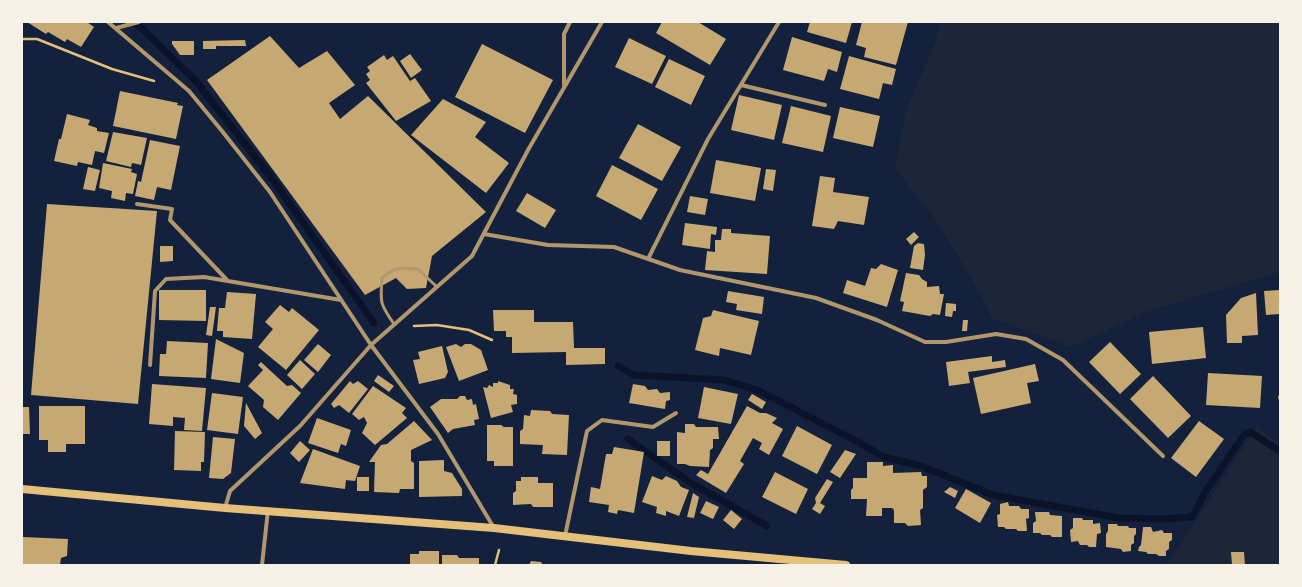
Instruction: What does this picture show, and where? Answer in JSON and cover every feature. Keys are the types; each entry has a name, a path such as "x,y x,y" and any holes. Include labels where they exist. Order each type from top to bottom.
{"main road":[{"path":"22,490 225,508 494,528 691,550 846,565"}],"street":[{"path":"108,22 187,89 270,192 371,345 438,434 494,528"},
{"path":"116,28 140,22"},
{"path":"564,87 564,34 570,22"},
{"path":"225,508 230,491 300,426 371,345 472,256 528,150 602,22"},
{"path":"648,259 708,139 779,22"},
{"path":"741,85 825,105"},
{"path":"137,204 172,209 170,220 227,281"},
{"path":"484,234 548,245 614,247 680,270 816,298 877,320 926,342 946,342 996,334 1026,339 1063,360 1163,456"},
{"path":"150,365 155,291 166,279 204,277 341,300"},
{"path":"565,536 587,431 602,420 653,428 676,413"},
{"path":"262,565 268,510"}],"lane":[{"path":"393,325 380,299 382,278 391,270 403,268 418,269 437,287"}],"path":[{"path":"22,39 37,39 112,69 161,83"},
{"path":"393,325 437,325 469,330 492,340"},
{"path":"495,565 499,550"}],"shaded area":[{"path":"940,22 1280,22 1280,272 1148,311 1071,347 992,318 972,279 935,219 895,168 906,110 936,41"},
{"path":"1257,427 1280,444 1280,565 1167,565"}],"building":[{"path":"27,22 87,22 94,27 81,47 67,39 65,42 48,32 46,34"},
{"path":"662,22 698,22 726,39 710,65 656,33"},
{"path":"810,22 852,22 846,43 807,32"},
{"path":"862,22 908,22 896,65 864,57 866,48 856,45"},
{"path":"270,36 299,68 327,51 355,85 329,103 340,119 368,96 486,212 432,256 426,288 407,289 396,278 365,295 207,80"},
{"path":"792,37 842,52 837,72 828,69 824,81 783,70"},
{"path":"629,38 666,56 652,84 615,67"},
{"path":"245,40 246,46 216,46 216,49 203,49 203,41"},
{"path":"172,41 194,41 194,55 180,55 172,44"},
{"path":"482,44 553,80 525,133 455,97"},
{"path":"410,54 422,70 411,78 400,61"},
{"path":"384,55 387,60 393,56 410,81 415,78 431,101 396,121 366,83 370,80 366,74 370,71 367,67"},
{"path":"849,56 896,69 892,85 883,83 879,99 840,89"},
{"path":"669,59 705,76 691,105 655,87"},
{"path":"120,91 178,103 177,105 183,106 176,139 113,126"},
{"path":"739,95 782,105 774,140 731,130"},
{"path":"443,99 486,122 475,137 509,163 486,193 411,135"},
{"path":"791,106 831,116 823,152 782,143"},
{"path":"840,107 880,116 873,147 833,138"},
{"path":"67,114 90,120 88,125 97,128 97,131 109,133 104,153 95,151 92,165 78,162 77,166 54,161"},
{"path":"638,124 681,147 662,181 619,158"},
{"path":"113,132 147,138 141,165 132,163 131,167 106,161"},
{"path":"150,140 180,146 171,190 157,187 154,200 135,196 138,181 141,182"},
{"path":"716,160 761,168 755,201 710,193"},
{"path":"103,163 132,169 131,172 137,174 133,194 126,193 125,201 111,198 112,191 99,188"},
{"path":"612,165 658,189 641,220 596,196"},
{"path":"88,167 100,170 95,191 83,189"},
{"path":"766,169 776,170 773,191 763,189"},
{"path":"820,176 835,178 833,192 869,197 864,225 838,221 834,229 812,226"},
{"path":"527,193 556,210 545,228 516,211"},
{"path":"690,196 708,199 705,215 687,212"},
{"path":"47,204 157,211 138,404 31,395"},
{"path":"685,223 717,227 716,235 711,234 710,249 682,245"},
{"path":"722,229 731,229 731,233 770,236 767,274 705,270 707,251 715,252 715,240 721,240"},
{"path":"914,232 919,237 911,245 906,239"},
{"path":"918,243 924,244 925,255 923,270 910,268 914,246"},
{"path":"160,246 173,246 173,261 160,262"},
{"path":"881,264 898,270 887,307 843,293 847,280 865,286 871,268 876,269"},
{"path":"906,273 919,275 927,282 927,287 939,286 940,294 944,294 940,315 933,314 930,316 902,311 904,302 900,301"},
{"path":"159,290 206,290 206,321 159,320"},
{"path":"1280,290 1280,314 1266,315 1264,291"},
{"path":"728,291 764,297 762,314 736,310 737,304 726,302"},
{"path":"227,292 256,294 252,339 223,337 223,331 217,331 219,308 225,308"},
{"path":"1256,293 1258,335 1242,336 1242,343 1227,343 1226,315 1241,298"},
{"path":"946,303 956,304 956,311 953,311 952,317 945,316"},
{"path":"280,305 289,312 292,308 319,330 286,370 258,347 273,329 265,322"},
{"path":"210,307 216,307 212,336 206,335"},
{"path":"493,310 534,310 534,322 573,322 574,348 605,348 605,364 566,365 566,352 512,353 512,337 506,337 506,331 494,331"},
{"path":"713,310 759,321 751,355 720,348 719,356 695,350 703,318 711,316"},
{"path":"963,320 968,320 967,331 962,331"},
{"path":"1203,327 1206,358 1152,364 1149,332"},
{"path":"216,339 244,353 240,383 211,379"},
{"path":"167,341 208,343 206,378 159,376 160,354 166,354"},
{"path":"1110,342 1141,374 1120,394 1089,362"},
{"path":"318,344 331,355 318,372 304,360"},
{"path":"456,344 461,347 465,344 471,344 481,350 488,370 459,381 446,347"},
{"path":"442,346 448,372 445,378 419,384 413,360 420,359 418,352"},
{"path":"992,356 992,362 1005,360 1006,367 968,372 970,383 949,386 946,362"},
{"path":"300,360 315,374 302,389 287,375"},
{"path":"261,362 287,386 292,385 301,393 278,420 263,407 264,400 248,386 263,370 258,365"},
{"path":"1035,364 1039,381 1027,383 1031,403 981,414 973,378"},
{"path":"1208,373 1262,376 1260,408 1206,405"},
{"path":"378,375 394,386 389,392 374,381"},
{"path":"1153,376 1191,416 1168,438 1130,399"},
{"path":"350,381 353,384 358,381 368,389 349,413 339,405 334,408 331,404"},
{"path":"498,381 510,385 510,389 514,389 513,394 517,395 517,404 511,405 513,412 491,418 483,387 487,388 489,385 493,387 493,383 498,383"},
{"path":"152,384 206,388 202,431 184,430 185,418 173,417 173,426 149,424"},
{"path":"633,384 645,386 648,390 657,389 660,393 670,392 670,400 666,401 665,409 629,403"},
{"path":"373,386 406,408 402,413 407,418 375,445 362,433 367,423 364,417 359,420 352,414"},
{"path":"704,387 738,394 731,424 698,418"},
{"path":"212,393 243,397 238,434 207,430"},
{"path":"752,394 766,402 762,409 748,400"},
{"path":"460,396 465,396 467,400 472,399 473,405 476,404 479,419 474,420 475,425 453,429 448,433 430,407 441,399 457,399"},
{"path":"246,403 262,433 255,439 244,426"},
{"path":"39,406 85,406 85,444 66,444 66,452 48,452 48,440 39,440"},
{"path":"747,406 760,413 766,413 777,418 772,423 783,429 769,455 759,449 762,443 753,438 740,461 744,464 726,493 696,475 701,470 708,474"},
{"path":"22,407 29,407 30,434 22,434"},
{"path":"531,410 550,411 552,414 569,415 567,455 542,454 543,445 520,444 520,431 523,429 524,415 530,416"},
{"path":"317,418 351,430 346,446 341,444 338,453 308,443"},
{"path":"414,421 432,440 411,450 411,461 414,463 414,489 400,489 399,493 374,492 375,462 369,462 381,445 387,444"},
{"path":"1199,421 1224,439 1196,477 1171,458"},
{"path":"685,424 694,424 696,427 718,427 719,439 713,439 713,448 710,450 709,467 677,464 677,432 685,433"},
{"path":"487,425 513,427 513,466 494,466 494,461 487,461"},
{"path":"797,426 832,445 817,474 782,456"},
{"path":"175,431 205,432 204,462 201,462 201,471 174,470"},
{"path":"213,437 235,439 231,473 223,479 209,478"},
{"path":"300,441 310,450 299,462 290,453"},
{"path":"657,441 670,441 670,456 657,456"},
{"path":"614,447 644,452 634,513 618,510 617,514 608,512 609,505 589,502 591,487 600,489 606,454 612,454"},
{"path":"313,449 360,466 355,481 346,480 345,489 300,483"},
{"path":"845,450 856,454 840,478 830,472"},
{"path":"444,460 444,471 452,473 462,489 462,496 419,497 419,461"},
{"path":"867,462 883,462 883,466 893,465 893,473 921,472 922,476 927,476 927,487 923,490 923,508 920,510 921,525 908,526 905,523 894,523 894,510 892,508 882,508 882,516 866,516 867,499 851,499 853,478 867,478"},
{"path":"775,472 808,489 796,514 762,497"},
{"path":"652,476 662,480 666,476 677,481 681,487 689,490 679,516 666,511 666,516 656,513 657,507 642,502"},
{"path":"357,477 369,477 369,491 357,491"},
{"path":"521,477 538,477 538,483 553,483 553,507 533,507 531,504 513,505 513,493 516,491 516,481 521,481"},
{"path":"827,479 833,482 820,503 825,506 820,514 812,509 816,503 815,498"},
{"path":"950,487 958,491 955,498 944,492"},
{"path":"966,489 991,503 980,523 955,508"},
{"path":"693,493 699,497 694,518 687,517"},
{"path":"706,501 719,507 713,519 700,513"},
{"path":"1008,502 1009,506 1019,506 1021,509 1029,509 1029,518 1026,519 1027,531 1018,531 1016,529 998,527 997,515 1000,514 1000,504"},
{"path":"731,510 742,519 734,529 723,520"},
{"path":"1035,512 1049,512 1050,515 1062,516 1062,537 1052,537 1050,535 1033,533 1033,523 1036,521"},
{"path":"1073,518 1093,520 1093,524 1100,523 1101,533 1097,534 1096,547 1080,545 1078,541 1071,542 1070,530 1073,528"},
{"path":"1108,524 1117,524 1118,526 1136,528 1134,543 1131,545 1131,551 1123,552 1121,549 1106,547"},
{"path":"1143,527 1151,527 1153,532 1162,530 1164,533 1172,533 1172,540 1169,542 1169,549 1166,551 1166,556 1159,556 1156,554 1148,554 1146,552 1138,551 1141,545"},
{"path":"23,537 68,539 67,556 61,558 60,565 22,565"},
{"path":"419,551 439,551 439,565 410,565 410,554 419,554"},
{"path":"1231,552 1244,552 1245,565 1232,565"},
{"path":"442,555 457,555 459,558 479,558 479,565 442,565"},
{"path":"531,561 541,562 543,565 529,565"}],"waterway":[{"path":"132,22 139,26 195,80 270,176 374,323"},
{"path":"618,366 634,375 724,380 757,390 849,437 884,457 921,466 993,495 1118,518 1163,519 1192,517 1206,491 1244,435 1250,432 1280,451"},
{"path":"628,439 691,483 767,526"}]}
